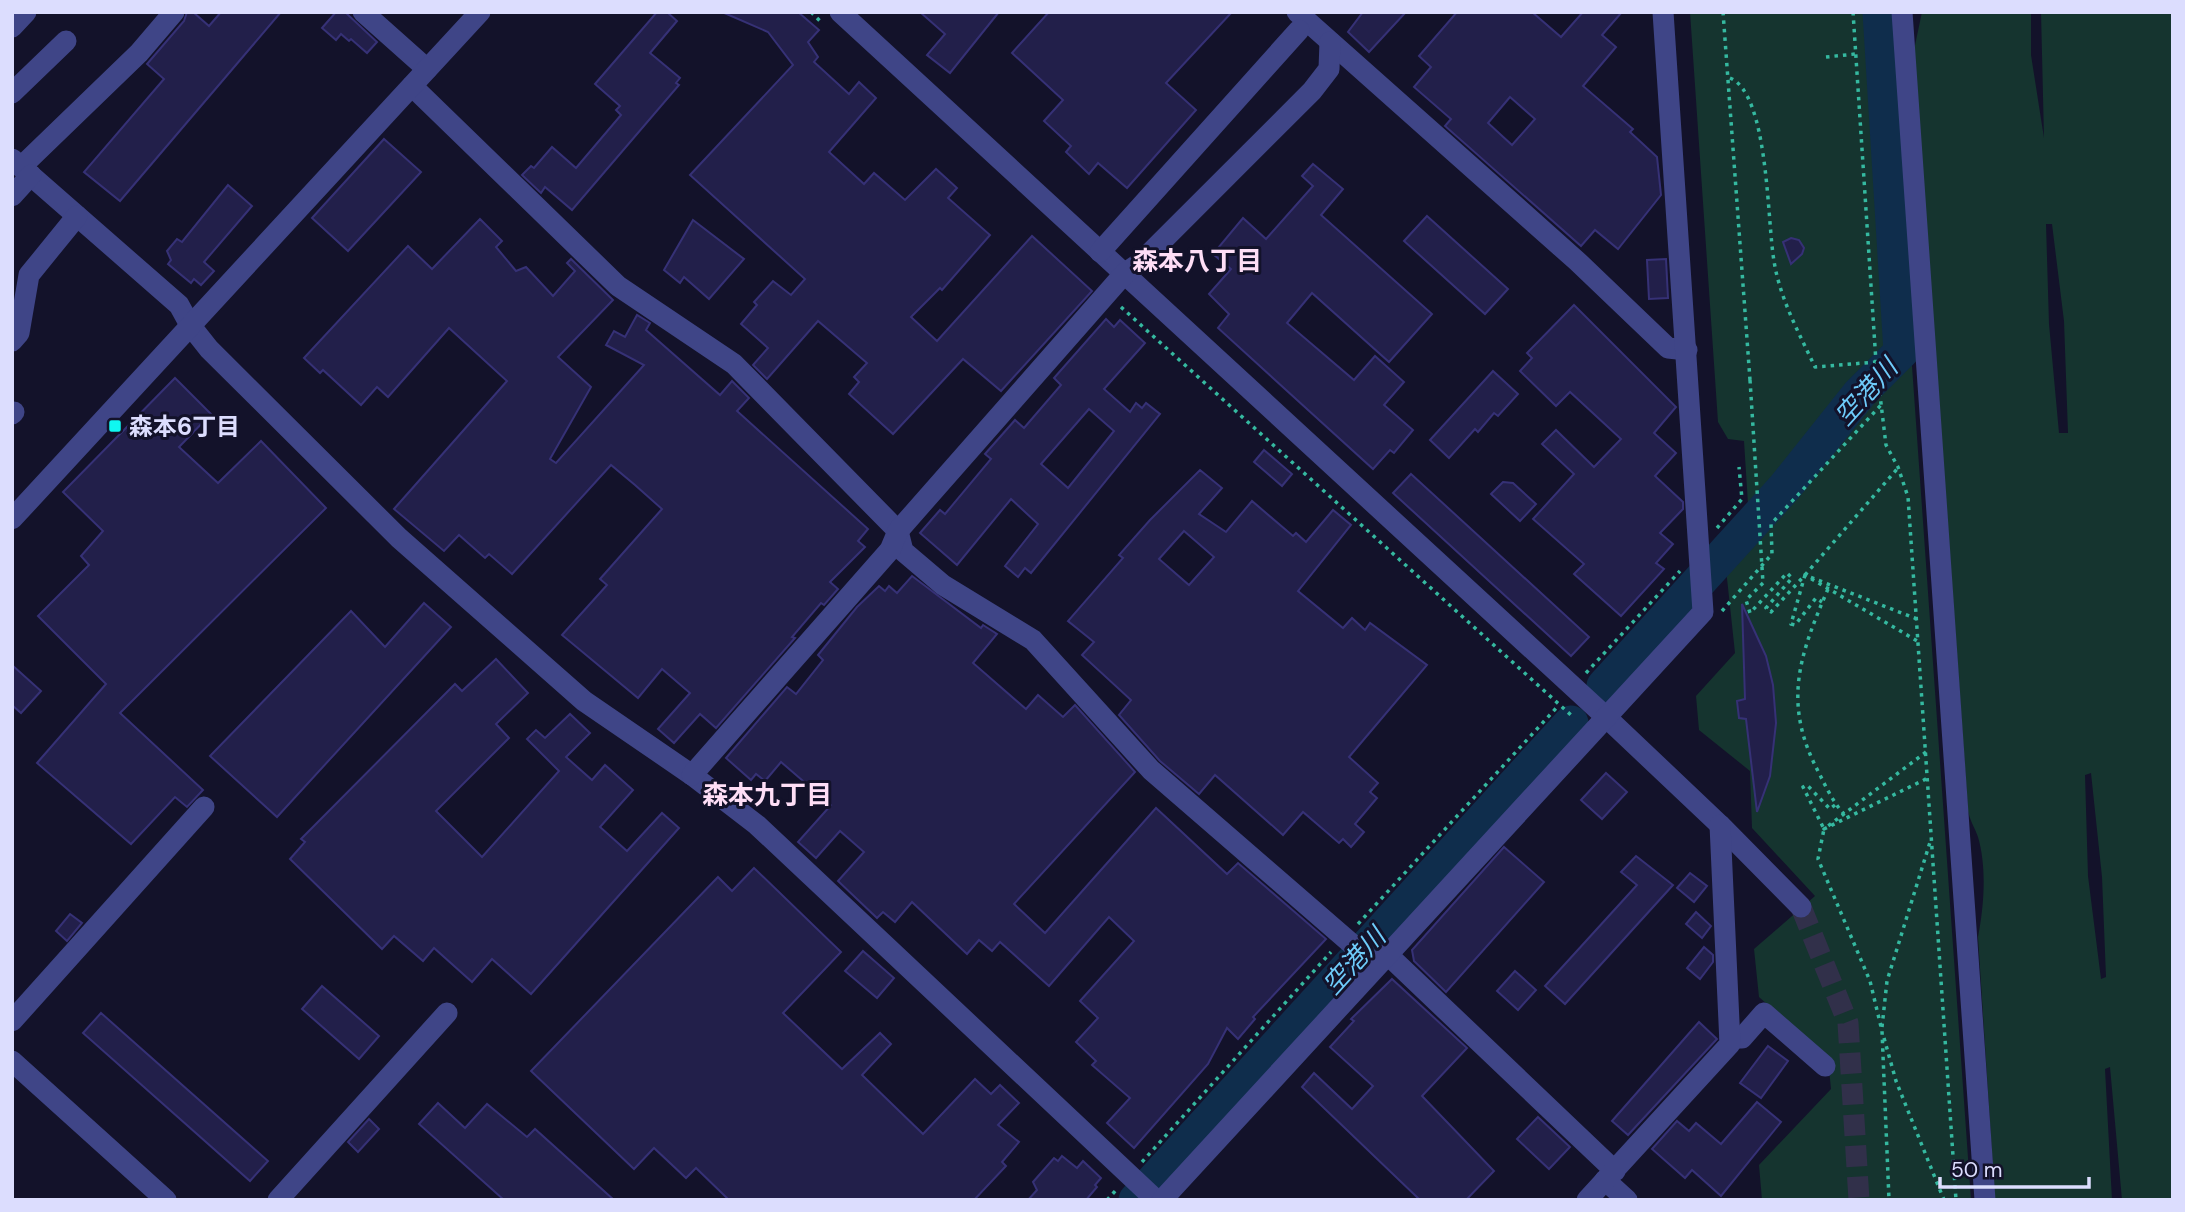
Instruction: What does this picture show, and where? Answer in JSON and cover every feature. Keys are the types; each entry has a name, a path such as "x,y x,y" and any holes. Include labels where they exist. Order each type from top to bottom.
{"street":[{"path":"12,27 26,12"},
{"path":"12,196 21,167 139,53 174,12"},
{"path":"363,12 427,69"},
{"path":"12,519 480,12"},
{"path":"21,167 179,305 190,325 209,349 399,538 584,701 692,775 757,825 1157,1199 1703,612 1663,12"},
{"path":"1902,12 1985,1200"},
{"path":"1100,252 1298,21 1330,42 1577,261 1668,348 1687,350"},
{"path":"835,22 1100,252 1606,717 1720,825 1801,907"},
{"path":"12,93 66,41"},
{"path":"692,775 890,550 898,531 1124,274 1140,263 1312,91 1329,69 1330,42"},
{"path":"412,86 618,286 734,364 898,531 903,551 943,584 1033,640 1151,770 1346,939 1378,959 1610,1175 1627,1200"},
{"path":"12,341 19,333 29,275 77,216"},
{"path":"12,1021 204,807"},
{"path":"1587,1200 1730,1044 1720,825"},
{"path":"278,1200 447,1013"},
{"path":"1730,1038 1742,1038 1764,1013 1825,1066"},
{"path":"12,1061 166,1200"}],"path":[{"path":"811,12 835,22"},
{"path":"1723,12 1730,78 1763,583 1746,600 1750,613 1787,573 1792,578 1766,608 1771,612 1898,467"},
{"path":"1853,12 1881,405 1886,445 1898,467 1908,496 1956,1200"},
{"path":"1826,57 1856,54"},
{"path":"1730,78 1739,82 1752,104 1769,198 1774,262 1785,303 1815,367 1877,364"},
{"path":"1107,293 1579,723"},
{"path":"1721,613 1772,554 1771,524 1881,405"},
{"path":"1584,675 1700,549 1742,499 1739,467"},
{"path":"1805,575 1919,642"},
{"path":"1805,575 1791,624 1795,625 1816,598 1822,601"},
{"path":"1805,575 1917,619"},
{"path":"1828,589 1800,660 1796,690 1807,750 1835,805 1844,814"},
{"path":"1824,829 1926,752"},
{"path":"1824,829 1928,778"},
{"path":"1835,805 1830,809 1807,785 1803,787 1824,829 1818,859 1870,981 1896,1081 1944,1200"},
{"path":"1889,1200 1882,1031 1887,981 1932,833"}],"green space":[{"path":"1690,12 1882,12 1911,352 1971,1200 1762,1200 1759,1165 1831,1089 1828,1059 1759,997 1754,949 1815,896 1752,828 1750,771 1699,730 1696,696 1735,653 1725,532 1748,504 1744,441 1728,439 1718,422"},
{"path":"1922,12 2031,12 2031,55 2044,138 2041,12 2173,12 2173,1200 2122,1200 2110,1067 2105,1069 2112,1200 1995,1200 1978,937 1984,874 1978,837 1968,811 1914,50","holes":["2046,224 2052,224 2064,321 2068,433 2059,433 2049,324","2091,773 2102,877 2106,977 2101,979 2088,876 2085,775"]}],"building":[{"path":"187,12 193,12 209,26 221,12 281,12 120,201 84,172 164,79 147,64 184,21"},
{"path":"336,12 345,12 377,42 367,53 351,39 349,41 341,34 336,40 322,28"},
{"path":"657,12 667,12 677,21 650,53 680,78 676,83 679,85 572,210 545,187 541,193 522,175 531,166 534,168 552,147 576,168 621,115 616,110 620,106 595,84"},
{"path":"722,12 798,12 819,30 808,42 818,57 814,62 849,94 859,82 876,98 829,152 864,184 874,173 905,200 936,169 957,188 948,198 990,235 942,290 940,288 911,317 937,341 1032,236 1092,291 1001,391 963,359 893,434 849,394 859,382 854,377 867,363 818,321 767,379 753,365 768,348 741,324 757,305 754,302 773,281 791,295 805,279 690,175 793,65 768,32"},
{"path":"920,12 999,12 950,73 927,55 945,34"},
{"path":"1049,12 1232,12 1166,83 1196,110 1127,188 1098,163 1089,174 1066,152 1071,146 1044,121 1063,100 1012,53"},
{"path":"1363,12 1406,12 1369,52 1348,32"},
{"path":"1457,12 1532,12 1561,37 1583,12 1622,12 1602,35 1616,47 1583,86 1633,129 1630,132 1657,157 1661,195 1618,249 1595,230 1581,246 1445,126 1451,119 1414,87 1431,67 1419,56","holes":["1510,97 1535,119 1512,145 1488,123"]},
{"path":"384,139 421,172 348,251 312,218"},
{"path":"1313,164 1343,189 1321,215 1432,314 1389,362 1312,293 1287,323 1354,380 1375,356 1404,382 1384,405 1413,430 1394,453 1390,450 1373,469 1218,328 1229,314 1209,294 1231,269 1213,254 1243,218 1266,239 1313,186 1302,176"},
{"path":"228,185 252,206 204,262 214,271 201,285 194,279 191,283 168,264 171,260 167,251 177,239 182,242"},
{"path":"1427,216 1508,289 1485,314 1404,241"},
{"path":"480,219 502,241 496,247 516,271 526,267 553,296 575,271 567,263 571,259 613,300 558,357 591,387 550,459 556,463 644,365 606,345 614,331 625,337 637,315 650,323 646,330 720,395 732,381 749,398 737,411 868,529 858,541 865,547 830,582 838,589 824,605 821,603 792,637 795,638 716,728 700,714 674,743 658,729 690,693 662,669 638,698 562,635 607,585 600,579 662,509 611,465 512,574 489,554 485,558 459,535 444,551 394,509 507,381 449,328 388,397 377,387 361,405 323,370 320,373 304,358 408,246 432,269"},
{"path":"693,220 744,259 709,299 684,277 680,283 664,270"},
{"path":"1791,238 1799,240 1804,248 1802,254 1791,264 1783,242"},
{"path":"1666,259 1668,298 1649,299 1647,260"},
{"path":"1574,305 1676,407 1654,433 1676,453 1655,476 1683,502 1683,509 1660,533 1673,544 1656,563 1664,569 1621,616 1574,574 1584,564 1533,519 1574,474 1542,444 1556,430 1594,467 1621,439 1570,392 1556,406 1520,371 1532,358 1527,353"},
{"path":"1106,319 1114,327 1120,320 1145,343 1104,389 1130,412 1136,403 1142,408 1146,403 1160,414 1031,573 1025,568 1018,577 1005,566 1038,524 1011,499 957,565 920,533 940,510 945,514 991,459 985,454 1015,420 1024,428 1061,385 1054,378","holes":["1089,409 1114,431 1068,488 1041,464"]},
{"path":"1493,371 1518,394 1498,416 1494,413 1478,432 1475,429 1449,458 1430,440"},
{"path":"175,378 211,414 179,447 218,483 261,441 326,508 120,713 203,790 187,807 175,797 131,844 37,763 106,684 38,616 89,565 81,556 103,531 63,492"},
{"path":"1264,450 1292,474 1282,486 1254,462"},
{"path":"1200,470 1222,488 1199,514 1226,532 1252,501 1293,536 1296,533 1306,542 1333,510 1351,525 1298,591 1343,628 1352,618 1365,630 1370,623 1427,665 1349,757 1378,783 1370,792 1377,798 1355,824 1364,832 1351,847 1343,839 1339,843 1303,812 1283,835 1215,775 1199,794 1160,761 1119,715 1131,700 1082,655 1094,642 1068,621 1123,558 1119,555","holes":["1184,531 1214,557 1189,585 1159,559"]},
{"path":"1411,474 1589,637 1571,656 1393,493"},
{"path":"1503,482 1513,483 1536,504 1520,521 1491,494"},
{"path":"912,576 981,628 983,625 997,634 973,663 1026,709 1038,695 1063,717 1075,705 1135,772 1014,904 1045,933 1156,808 1227,874 1238,863 1326,939 1253,1017 1255,1019 1238,1039 1227,1028 1208,1064 1134,1148 1107,1123 1130,1098 1092,1065 1096,1061 1076,1042 1098,1018 1080,1001 1134,941 1109,917 1049,986 1000,942 992,951 979,940 967,954 912,902 895,922 883,912 877,918 838,881 864,852 840,831 816,858 798,842 831,805 781,762 765,781 756,774 751,780 726,758 787,687 796,694 823,660 818,655 857,607 879,586 885,591 889,586 897,593"},
{"path":"424,603 451,627 277,817 210,756 351,611 385,647"},
{"path":"1742,604 1766,656 1773,685 1776,723 1770,776 1757,812 1746,719 1739,718 1737,701 1745,699"},
{"path":"496,659 528,693 496,724 509,738 436,811 482,857 559,771 527,739 536,730 545,738 570,714 590,733 566,757 592,780 605,765 633,790 600,827 627,851 662,813 679,828 531,994 492,959 472,982 434,948 423,961 394,936 382,949 290,859 305,842 301,839 455,684 462,691"},
{"path":"12,665 41,691 21,713 12,705"},
{"path":"1606,773 1627,792 1602,819 1581,800"},
{"path":"1504,847 1544,882 1446,992 1414,961 1412,950"},
{"path":"1636,856 1673,885 1565,1004 1545,986 1637,885 1621,872"},
{"path":"754,868 841,952 783,1013 842,1069 880,1033 891,1044 862,1075 923,1134 975,1079 991,1094 1000,1085 1019,1103 998,1125 1019,1142 1002,1162 1006,1166 974,1200 729,1200 696,1168 686,1178 654,1148 634,1169 531,1071 718,877 732,891"},
{"path":"1690,873 1707,886 1694,902 1677,888"},
{"path":"1696,912 1711,926 1702,938 1686,924"},
{"path":"70,914 82,923 67,941 56,931"},
{"path":"1704,947 1713,955 1713,962 1700,979 1687,968"},
{"path":"863,951 894,978 877,998 845,971"},
{"path":"1515,971 1536,990 1518,1010 1497,991"},
{"path":"1392,979 1467,1048 1422,1096 1494,1171 1466,1200 1420,1200 1302,1087 1314,1073 1352,1109 1373,1086 1330,1047 1354,1021 1351,1019"},
{"path":"322,986 379,1036 359,1059 302,1009"},
{"path":"101,1013 268,1161 250,1181 83,1033"},
{"path":"1699,1022 1717,1039 1628,1135 1612,1121"},
{"path":"1768,1046 1788,1061 1761,1098 1740,1083"},
{"path":"1757,1102 1781,1122 1721,1196 1692,1170 1685,1178 1652,1149 1677,1121 1689,1131 1696,1123 1721,1144"},
{"path":"438,1103 465,1128 487,1104 527,1137 535,1129 614,1200 504,1200 419,1124"},
{"path":"1538,1117 1570,1147 1549,1169 1517,1139"},
{"path":"369,1119 379,1129 358,1152 348,1142"},
{"path":"1062,1156 1077,1168 1083,1161 1101,1178 1095,1185 1097,1187 1086,1200 1028,1200 1037,1190 1033,1182 1054,1158 1058,1161"}],"waterway":[{"name":"空港川","path":"1604,686 1785,487 1860,393 1901,352 1880,12"},
{"name":"空港川","path":"1136,1200 1571,723"}],"tunnel":[{"path":"1801,907 1848,1023 1859,1200"}],"place":[{"name":"森本6丁目","path":"115,426"}],"district":[{"name":"森本八丁目","path":"1197,261"},
{"name":"森本九丁目","path":"767,795"}]}
